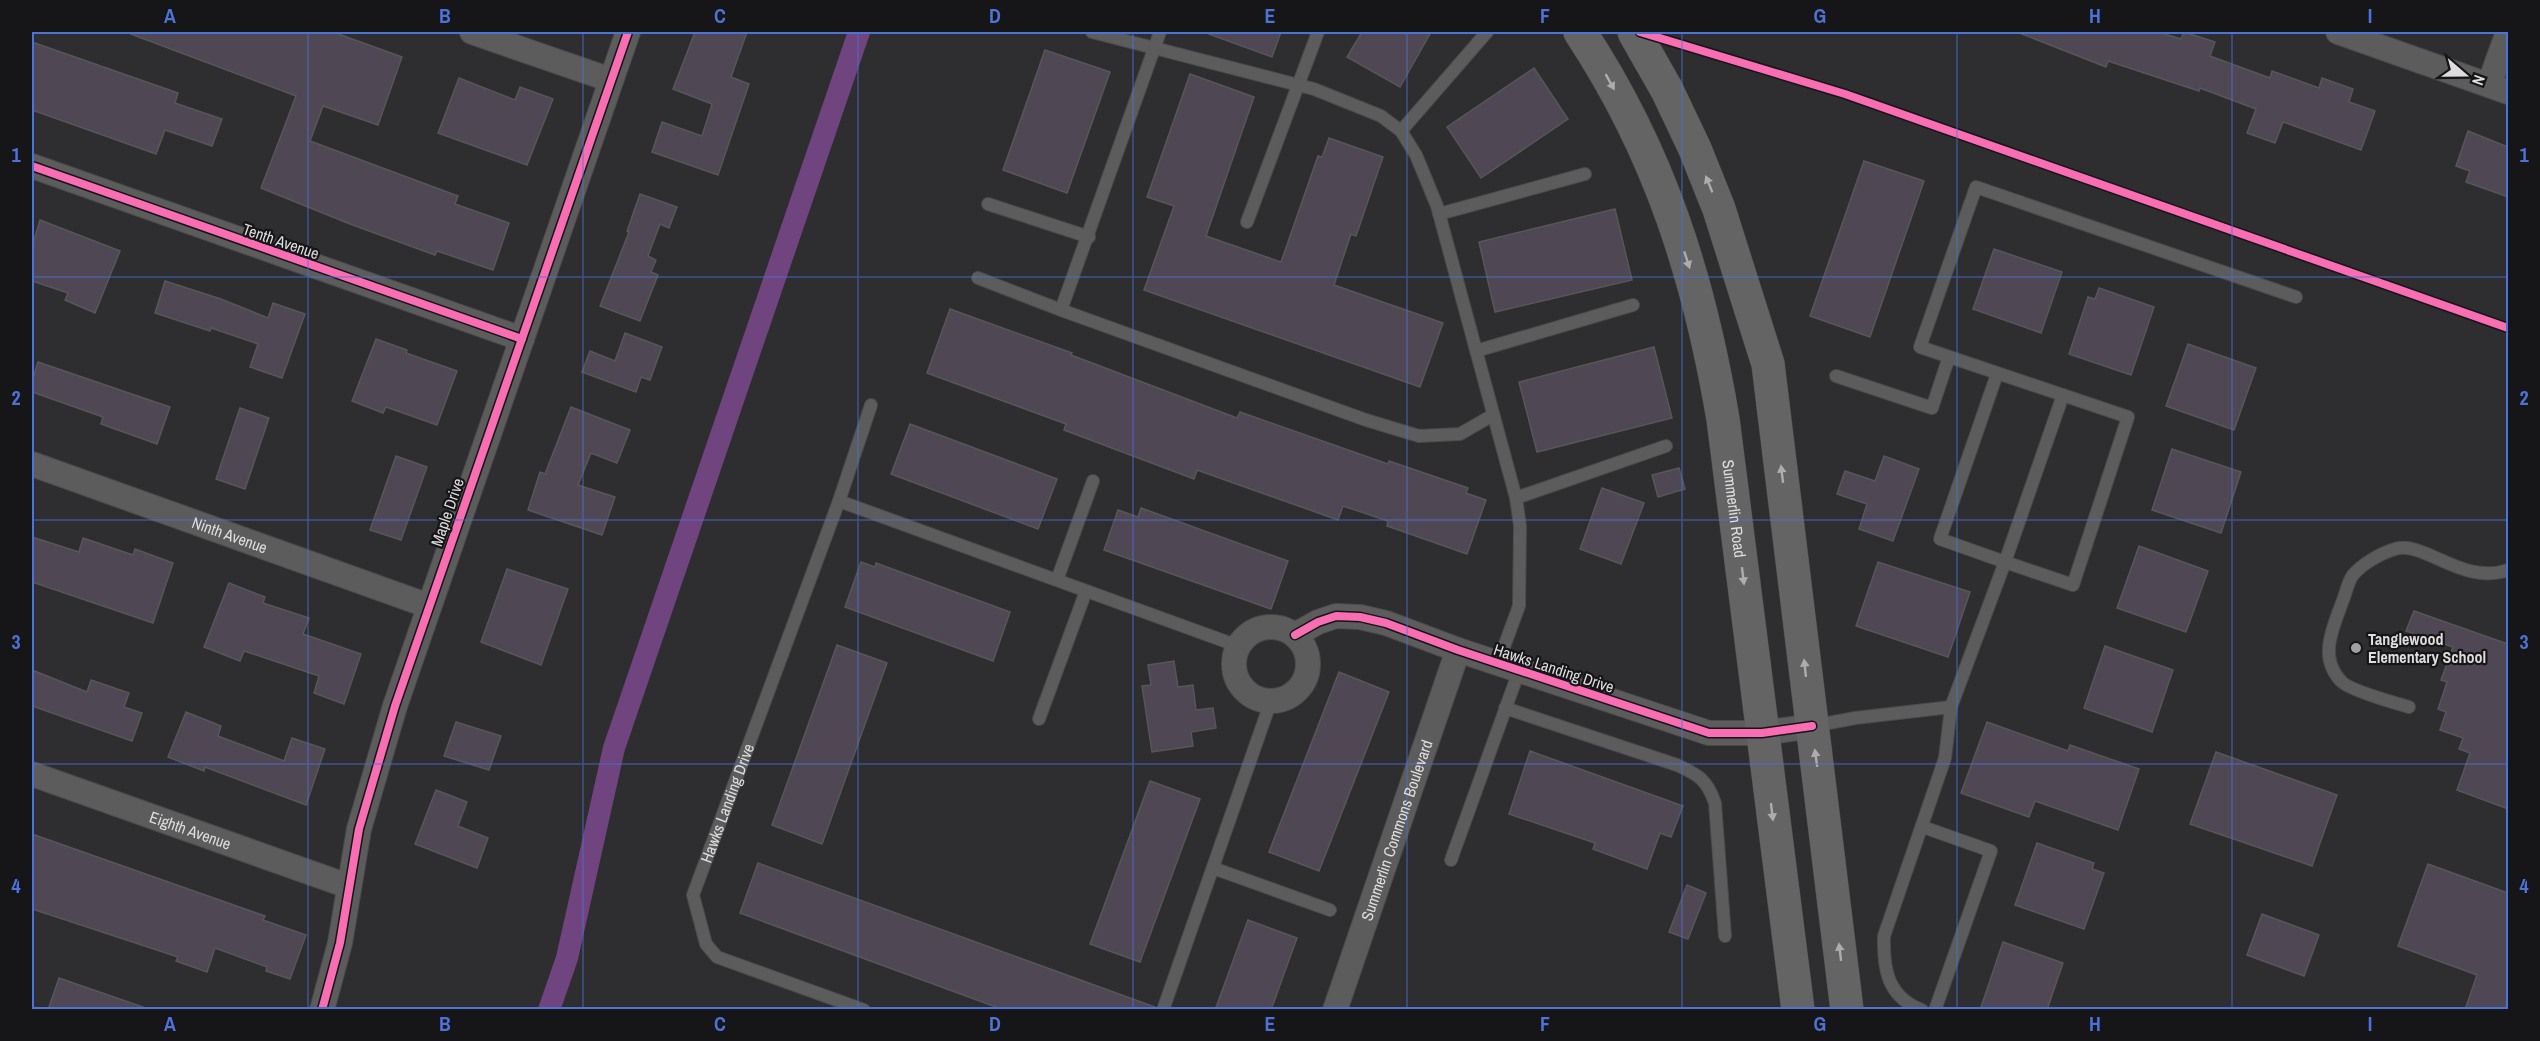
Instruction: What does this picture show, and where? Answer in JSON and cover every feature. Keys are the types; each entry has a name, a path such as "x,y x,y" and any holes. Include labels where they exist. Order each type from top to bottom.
{"main road":[{"name":"Summerlin Road","path":"1580,32 1620,99 1652,165 1675,222 1711,345 1723,419 1798,1010"},
{"path":"1634,32 1667,90 1695,149 1719,209 1768,364 1847,1010"}],"street":[{"path":"472,32 611,80"},
{"name":"Maple Drive","path":"322,1010 340,943 359,829 395,706 628,32"},
{"path":"2338,32 2499,88 2508,32"},
{"name":"Tenth Avenue","path":"32,166 522,339"},
{"name":"Ninth Avenue","path":"32,464 429,606"},
{"name":"Hawks Landing Drive","path":"1295,635 1318,622 1336,616 1360,617 1386,623 1458,650 1709,733 1762,734 1812,726"},
{"path":"1264,627 1285,630 1295,635 1303,645 1307,658 1307,670 1303,682 1294,693 1283,699 1271,701 1258,699 1247,693 1239,683 1234,671 1234,658 1238,646 1245,637 1264,627"},
{"name":"Summerlin Commons Boulevard","path":"1335,1010 1458,650"},
{"name":"Eighth Avenue","path":"32,774 348,886"}],"lane":[{"path":"1092,32 1298,84 1381,116 1401,131 1416,155 1439,214 1516,498 1520,526 1519,606 1508,667 1505,708 1451,860"},
{"path":"1061,310 1089,237 1160,32"},
{"path":"1247,222 1318,32"},
{"path":"1401,131 1487,32"},
{"path":"1439,214 1585,174"},
{"path":"1997,374 1940,539 2073,585 2128,417 1920,347 1976,187 2296,297"},
{"path":"988,204 1089,237"},
{"path":"978,278 1366,420 1419,435 1460,434 1493,415"},
{"path":"1476,351 1634,305"},
{"path":"1836,376 1932,408 1949,357"},
{"path":"1922,1010 1914,1007 1890,986 1883,962 1884,936 1945,758 1951,707 2005,562 2063,395"},
{"name":"Hawks Landing Drive","path":"864,1010 717,957 706,944 693,895 839,501 871,405"},
{"path":"1516,498 1666,446"},
{"path":"1056,580 1093,481"},
{"path":"839,501 1238,646"},
{"path":"2409,707 2343,684 2335,674 2328,656 2329,638 2352,576 2373,559 2397,548 2413,549 2470,572 2487,575 2508,570"},
{"path":"1039,719 1086,591"},
{"path":"1163,1010 1271,701"},
{"path":"1812,726 1855,718 1951,707"},
{"path":"1505,708 1677,765 1696,774 1709,785 1715,802 1725,936"},
{"path":"1923,827 1991,851 1935,1010"},
{"path":"1213,868 1330,910"}],"building":[{"path":"132,32 333,32 402,57 378,125 323,106 310,141 458,196 455,204 509,223 493,270 437,251 435,255 261,188 296,96 131,34"},
{"path":"695,32 747,32 731,77 749,84 718,175 652,152 662,122 702,136 712,104 673,89"},
{"path":"1210,32 1281,32 1272,57 1209,34"},
{"path":"1362,32 1431,32 1400,87 1347,57"},
{"path":"2017,32 2158,32 2181,39 2184,32 2215,42 2210,56 2270,78 2272,71 2319,88 2322,78 2353,89 2349,102 2375,111 2361,150 2283,122 2275,143 2247,133 2256,109 2200,88 2199,91 2108,61 2106,67"},
{"path":"32,42 178,93 175,103 222,119 212,146 165,130 156,154 32,110"},
{"path":"1045,50 1110,72 1067,193 1003,170"},
{"path":"1534,68 1568,119 1481,178 1447,127"},
{"path":"1190,74 1254,97 1206,236 1281,262 1318,156 1322,157 1329,138 1383,157 1356,236 1351,234 1334,285 1443,323 1420,387 1144,290 1174,206 1147,197"},
{"path":"459,78 515,100 520,87 553,99 527,165 438,133"},
{"path":"2468,131 2508,147 2508,197 2466,182 2470,171 2456,166"},
{"path":"1864,161 1924,181 1870,337 1810,316"},
{"path":"640,194 677,207 669,228 660,224 648,256 656,260 651,272 658,275 640,321 600,306 629,232 627,231"},
{"path":"1615,209 1632,280 1495,312 1479,242"},
{"path":"40,220 120,251 95,313 65,300 68,293 32,281 32,247"},
{"path":"1994,249 2062,272 2041,333 1973,309"},
{"path":"165,281 221,299 268,318 273,303 305,314 282,378 250,367 258,344 155,313"},
{"path":"2099,288 2154,307 2131,375 2069,354 2088,297 2095,299"},
{"path":"950,309 1072,353 1071,355 1237,418 1240,412 1388,464 1389,461 1468,488 1466,493 1486,500 1467,554 1387,526 1388,521 1343,506 1338,520 1197,470 1194,479 1064,430 1066,424 927,373"},
{"path":"625,333 662,347 650,380 641,377 636,392 582,372 590,351 615,361"},
{"path":"376,339 407,350 406,353 457,371 437,425 386,407 383,413 352,401"},
{"path":"2188,344 2256,368 2234,430 2166,406"},
{"path":"1654,347 1672,418 1537,452 1519,382"},
{"path":"38,362 170,407 157,444 101,424 103,417 32,392 32,381"},
{"path":"571,407 630,430 617,463 591,453 578,485 615,497 602,535 528,510 540,472 545,474"},
{"path":"240,408 269,418 245,489 216,479"},
{"path":"910,424 1057,479 1038,529 891,474"},
{"path":"2172,449 2241,472 2221,533 2152,510"},
{"path":"396,456 427,467 401,540 370,530"},
{"path":"1884,456 1919,469 1893,541 1859,529 1867,504 1837,494 1845,471 1875,481"},
{"path":"1679,468 1685,489 1658,497 1652,475"},
{"path":"1602,488 1644,503 1621,564 1580,549"},
{"path":"1141,508 1288,561 1271,609 1104,550 1118,510 1138,517"},
{"path":"32,537 79,552 83,538 133,555 135,549 173,563 153,623 32,582"},
{"path":"2139,546 2208,571 2186,632 2117,608"},
{"path":"861,562 875,567 876,563 1010,612 993,661 845,607"},
{"path":"1878,562 1970,592 1948,657 1856,626"},
{"path":"507,569 568,589 541,665 481,642"},
{"path":"229,583 265,597 263,603 309,618 303,634 361,654 344,704 314,693 319,676 244,651 240,661 204,647"},
{"path":"2414,611 2508,644 2508,809 2457,790 2470,753 2459,749 2463,738 2440,730 2446,712 2438,709 2447,682 2441,680 2453,647 2406,631"},
{"path":"837,645 887,663 822,844 772,825"},
{"path":"2105,646 2173,670 2152,732 2084,708"},
{"path":"1174,661 1178,687 1193,685 1196,710 1213,708 1216,728 1191,732 1193,746 1152,752 1142,686 1151,685 1148,665"},
{"path":"32,670 87,692 91,680 129,693 124,707 142,713 132,741 32,706"},
{"path":"1339,672 1389,692 1319,871 1269,852"},
{"path":"186,712 221,726 218,736 284,761 292,738 325,749 306,805 205,767 204,771 168,757"},
{"path":"456,722 501,736 489,770 444,756"},
{"path":"1987,722 2068,751 2070,745 2139,769 2118,830 2035,801 2029,817 1961,793"},
{"path":"1530,751 1683,806 1671,837 1660,833 1647,869 1593,849 1595,843 1509,814"},
{"path":"2216,752 2337,795 2312,866 2190,824"},
{"path":"1150,781 1200,799 1140,962 1090,944"},
{"path":"436,790 467,802 458,826 488,838 477,868 415,844"},
{"path":"32,834 265,916 263,920 306,935 290,979 266,971 267,967 215,948 207,972 176,961 178,957 32,909"},
{"path":"2037,843 2094,863 2092,869 2104,873 2084,929 2015,905"},
{"path":"758,863 1155,1007 1155,1010 1004,1010 740,913"},
{"path":"2428,864 2508,893 2508,1010 2465,1010 2477,975 2398,946"},
{"path":"1687,885 1706,893 1688,939 1669,932"},
{"path":"2262,914 2319,935 2304,976 2247,955"},
{"path":"1248,920 1297,938 1271,1010 1215,1010"},
{"path":"2003,942 2063,963 2047,1010 1980,1010"},
{"path":"59,978 143,1007 143,1010 48,1010"}],"waterway":[{"path":"549,1010 567,958 614,748 859,32"}],"cycle path":[{"path":"322,1010 340,943 359,829 395,706 628,32"},
{"path":"1640,32 1845,94 2508,328"},
{"path":"32,166 522,339"},
{"path":"1295,635 1318,622 1336,616 1360,617 1386,623 1458,650 1709,733 1762,733 1812,726"}],"place":[{"name":"Tanglewood Elementary School","path":"2356,648"}]}
